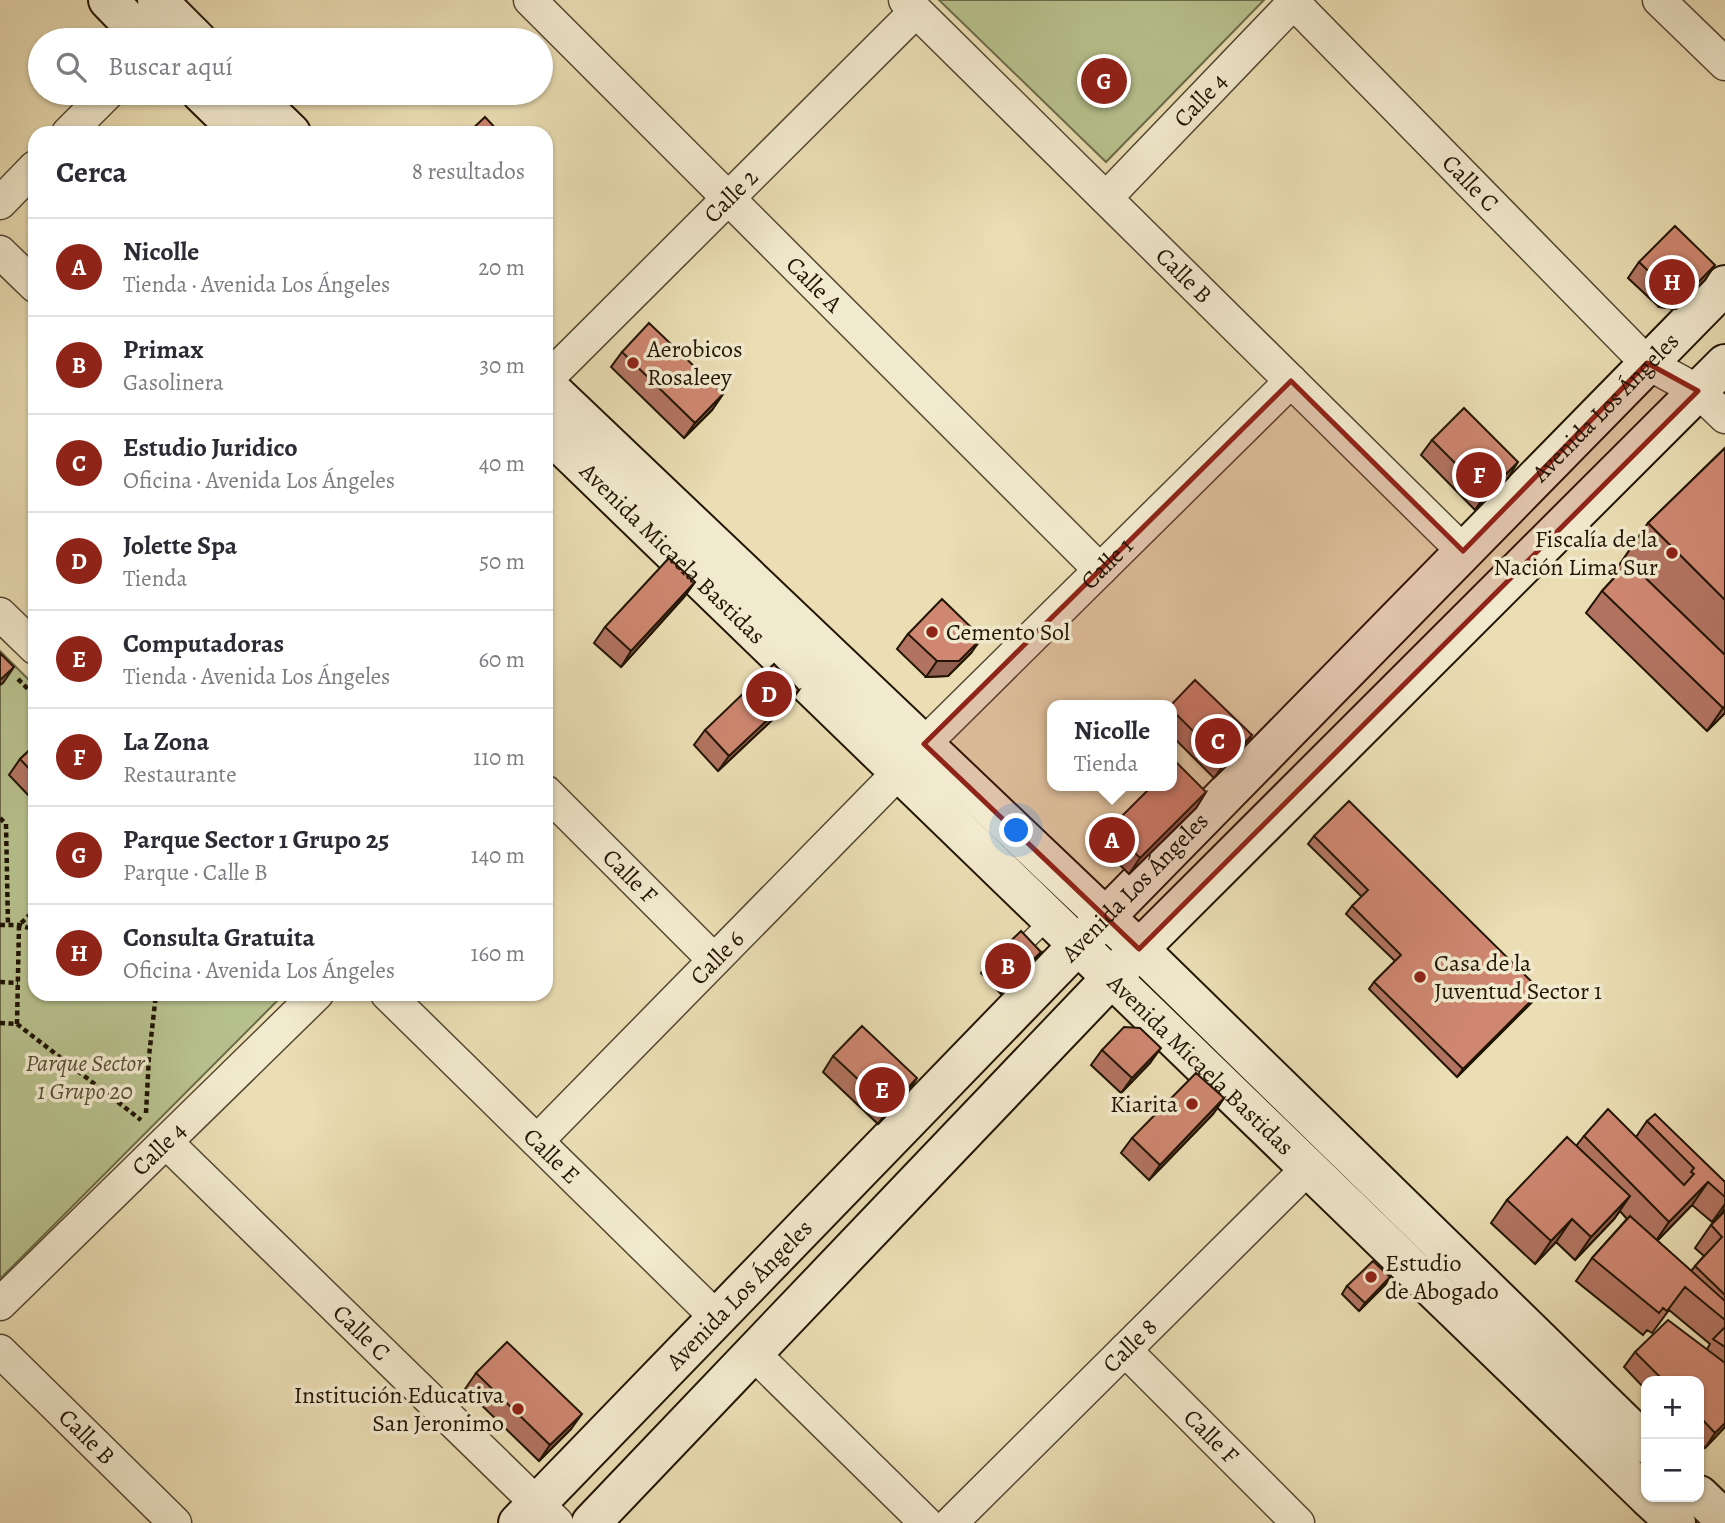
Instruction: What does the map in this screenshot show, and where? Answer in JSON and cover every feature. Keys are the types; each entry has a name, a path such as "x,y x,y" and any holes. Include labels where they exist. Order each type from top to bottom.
{"street":[{"path":"108,0 173,19"},
{"name":"Calle A","path":"530,0 1100,570"},
{"path":"1660,0 1725,64"},
{"name":"Calle 4","path":"1106,198 1295,1"},
{"name":"Calle C","path":"1295,1 1647,363 1698,391 1725,417"},
{"name":"Calle 2","path":"553,375 729,198 911,6"},
{"name":"Calle B","path":"911,6 1463,551"},
{"path":"75,126 96,105"},
{"path":"213,105 235,126"},
{"path":"262,105 284,126"},
{"path":"0,202 28,174"},
{"path":"0,251 28,279"},
{"name":"Avenida Los Ángeles","path":"538,1516 717,1318 1078,945 1725,285"},
{"name":"Avenida Los Ángeles","path":"591,1523 1112,977 1725,364"},
{"name":"Calle 1","path":"923,744 1291,381"},
{"name":"Avenida Micaela Bastidas","path":"553,389 1106,918 1641,1439"},
{"name":"Avenida Micaela Bastidas","path":"553,437 1308,1168 1668,1509 1725,1520"},
{"path":"0,614 28,641"},
{"name":"Calle 6","path":"537,1141 898,773"},
{"name":"Calle F","path":"553,799 714,960"},
{"name":"Calle 4","path":"0,1304 310,1001"},
{"name":"Calle E","path":"394,1001 717,1318"},
{"path":"1020,1006 1054,1038"},
{"name":"Calle C","path":"166,1142 538,1516"},
{"name":"Calle 8","path":"951,1523 1308,1168"},
{"name":"Calle F","path":"1125,1350 1298,1523"},
{"name":"Calle B","path":"0,1351 168,1521"},
{"path":"753,1353 926,1523"}],"lane":[{"path":"1020,1006 1008,960 1051,918"}],"path":[{"path":"0,818 6,824 8,925"},
{"path":"17,1024 19,925 28,917"},
{"path":"0,925 28,928"},
{"path":"0,982 18,983"},
{"path":"0,1023 17,1024 146,1124 155,1001"}],"highlighted area":[{"path":"1647,363 1698,391 1139,949 924,744 1291,381 1463,551"}],"green space":[{"path":"939,0 1264,0 1106,162"},
{"name":"Parque Sector 1 Grupo 20","path":"0,651 28,679 28,1001 277,1001 0,1279"}],"building":[{"path":"485,117 493,126 475,126"},
{"path":"1675,226 1715,265 1687,294 1670,292 1639,262"},
{"path":"649,323 723,394 695,423 622,352"},
{"path":"1464,408 1518,462 1486,494 1432,440"},
{"path":"1725,448 1725,600 1648,523"},
{"path":"669,558 695,582 631,651 605,627"},
{"path":"1629,562 1725,655 1723,708 1602,591"},
{"path":"942,599 982,638 959,661 937,661 908,634"},
{"path":"0,653 14,667 0,680"},
{"path":"774,664 799,690 729,756 705,730"},
{"path":"1195,680 1252,735 1225,763 1177,715 1176,700"},
{"path":"28,752 28,768 20,759"},
{"path":"1177,763 1206,792 1140,858 1110,828 1147,791 1177,791"},
{"path":"1349,801 1541,991 1463,1069 1374,982 1401,955 1352,906 1368,890 1314,836"},
{"path":"1021,931 1041,952 1007,986 986,965"},
{"path":"862,1026 917,1078 889,1108 833,1056"},
{"path":"1124,1027 1140,1028 1161,1048 1132,1078 1102,1050"},
{"path":"1196,1073 1224,1098 1160,1165 1132,1138"},
{"path":"1608,1109 1684,1185 1694,1174 1691,1172 1694,1168 1647,1121 1655,1114 1725,1182 1725,1197 1708,1182 1669,1222 1584,1136"},
{"path":"1567,1137 1630,1196 1591,1237 1572,1219 1551,1241 1507,1200"},
{"path":"1725,1211 1725,1295 1695,1266 1722,1237 1711,1225"},
{"path":"1630,1216 1725,1301 1725,1320 1685,1287 1667,1311 1663,1308 1659,1313 1592,1258"},
{"path":"1373,1261 1390,1277 1365,1303 1347,1286"},
{"path":"1668,1320 1725,1363 1725,1423 1715,1433 1704,1421 1704,1376 1659,1376 1635,1352"},
{"path":"1725,1327 1725,1347 1713,1339"},
{"path":"507,1342 582,1414 550,1445 476,1373"}],"place":[{"name":"Parque Sector 1 Grupo 25","path":"1104,81"},
{"name":"Consulta Gratuita","path":"1672,282"},
{"name":"Aerobicos Rosaleey","path":"633,363"},
{"name":"La Zona","path":"1479,475"},
{"name":"Fiscalía de la Nación Lima Sur","path":"1672,553"},
{"name":"Cemento Sol","path":"932,632"},
{"name":"Jolette Spa","path":"769,694"},
{"name":"Estudio Juridico","path":"1218,741"},
{"name":"Nicolle","path":"1112,840"},
{"name":"Primax","path":"1008,966"},
{"name":"Casa de la Juventud Sector 1","path":"1420,977"},
{"name":"Computadoras","path":"882,1090"},
{"name":"Kiarita","path":"1192,1104"},
{"name":"Estudio de Abogado","path":"1371,1277"},
{"name":"Institución Educativa San Jeronimo","path":"518,1409"}]}
